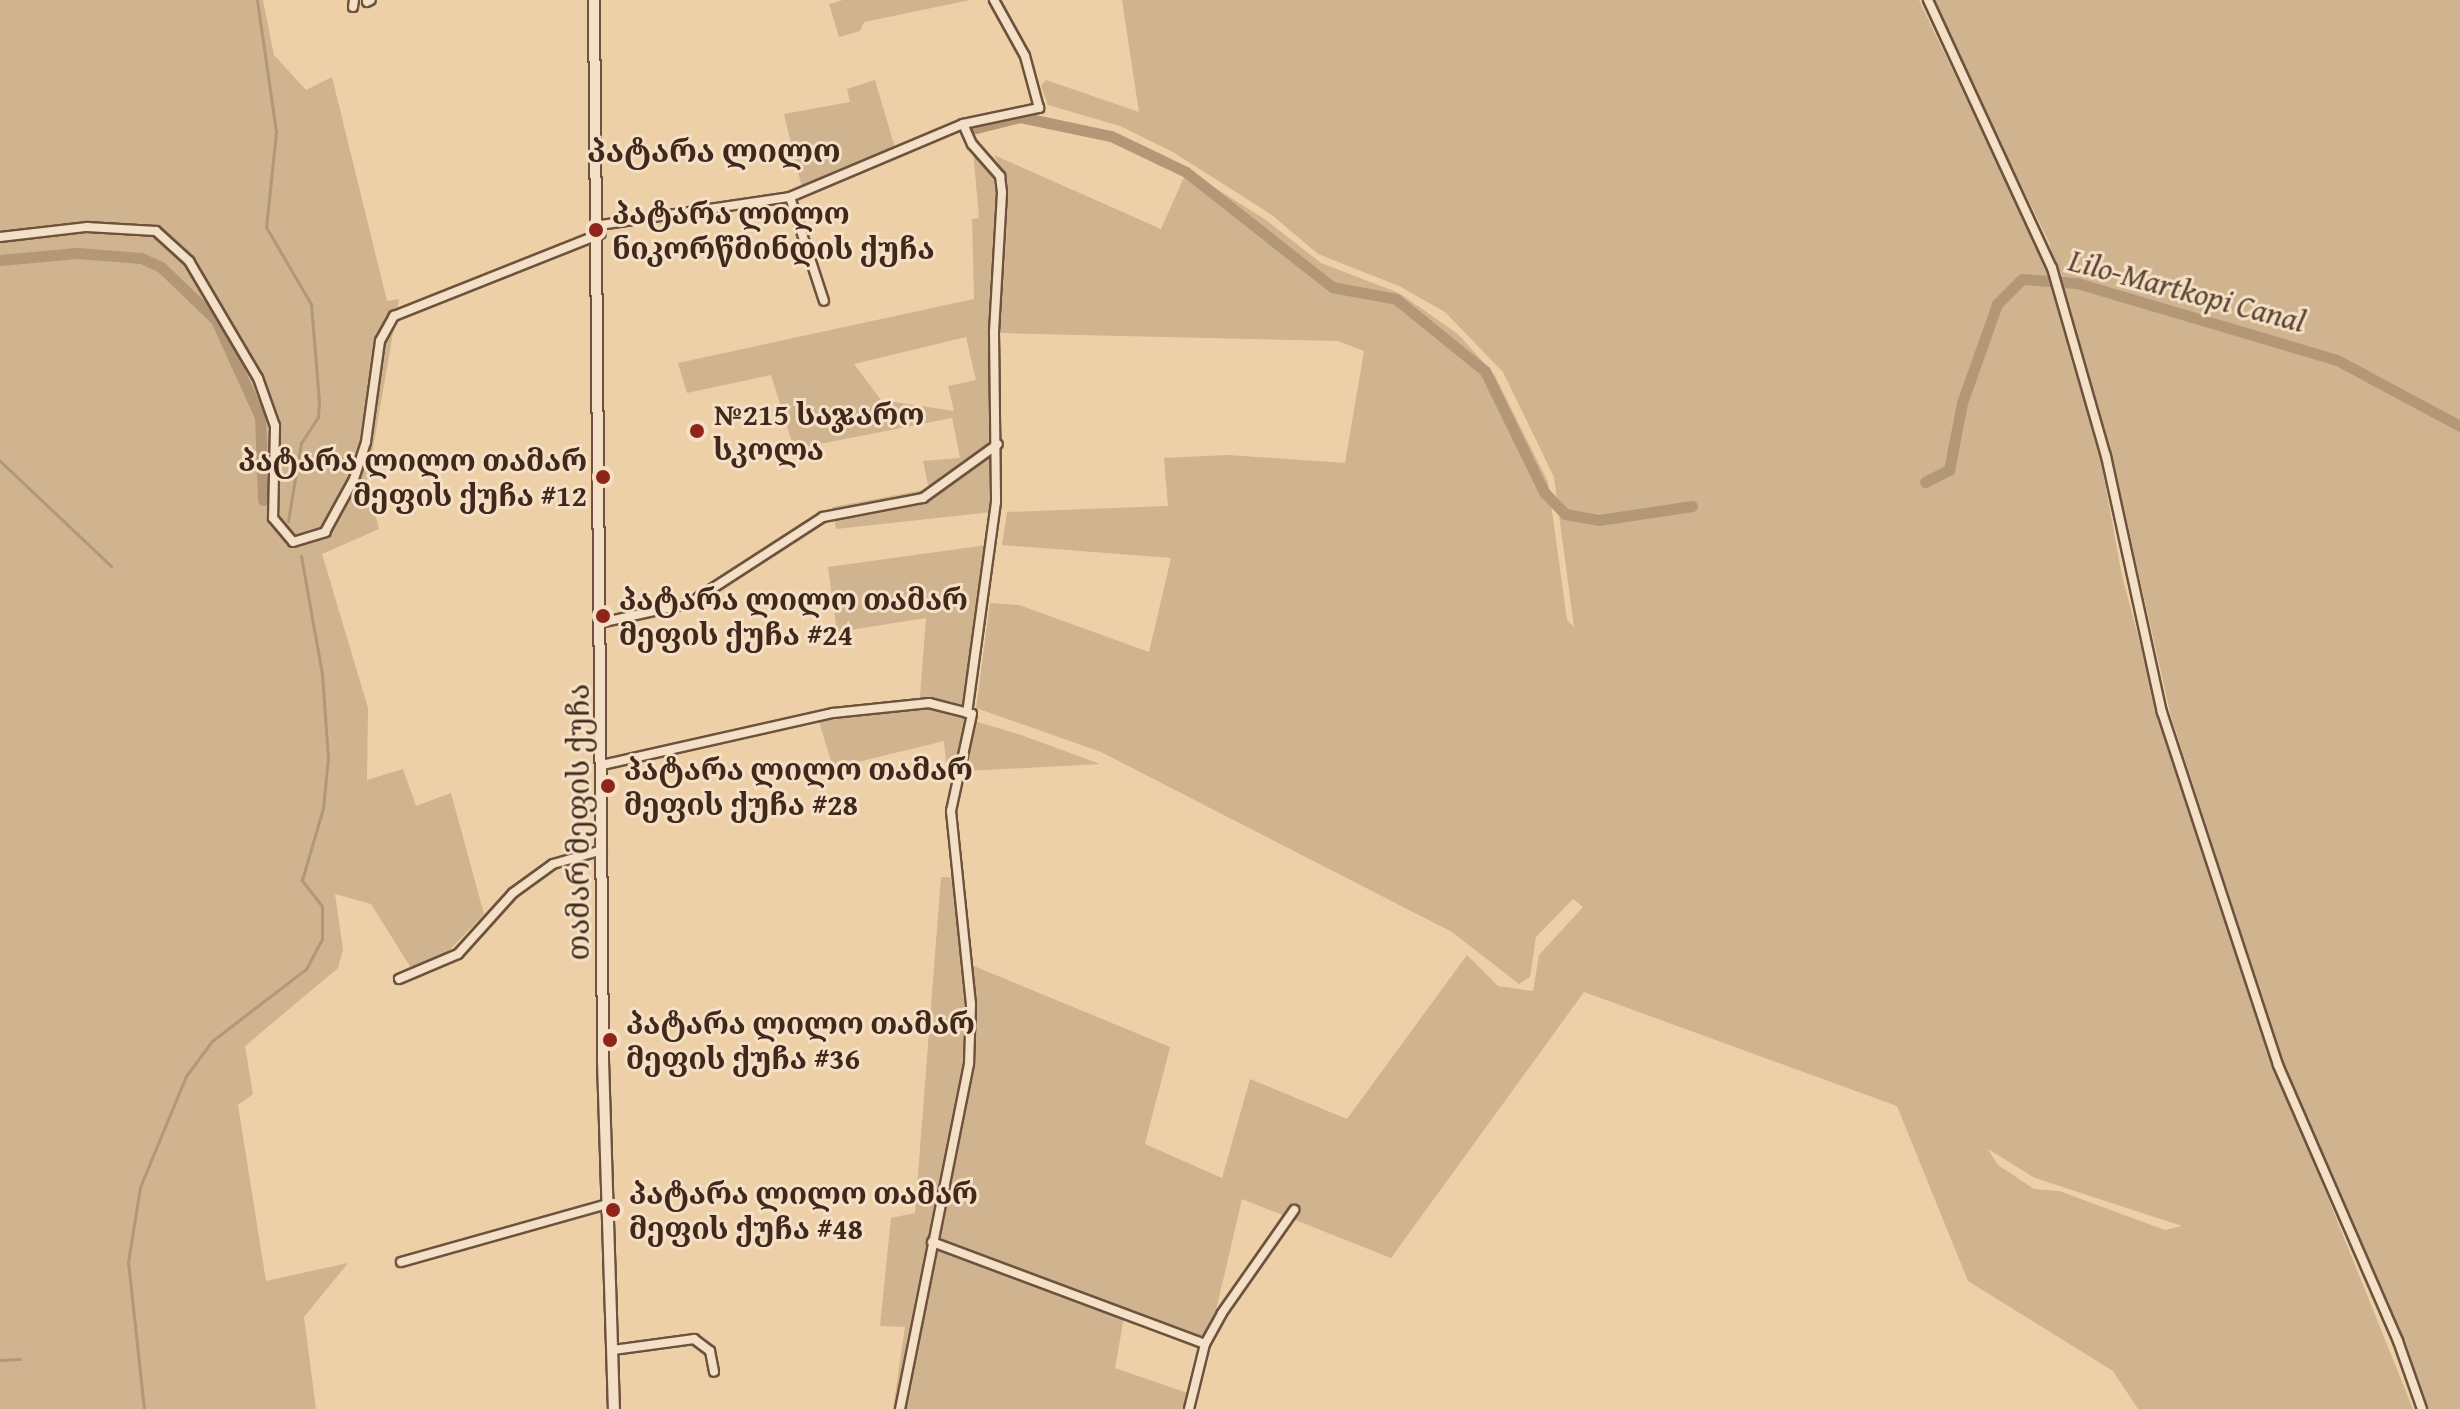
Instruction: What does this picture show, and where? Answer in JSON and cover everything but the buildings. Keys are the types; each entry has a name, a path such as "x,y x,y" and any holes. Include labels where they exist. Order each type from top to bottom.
{"street":[{"name":"თამარ მეფის ქუჩა","path":"594,0 600,230 602,850 614,1409"},
{"path":"0,237 87,227 156,231 189,261 258,378 275,426 273,518 293,542 325,532 354,479 366,442 380,341 394,316 600,230 790,197 963,124 1039,108 1025,56 994,0"},
{"path":"1928,0 2052,268 2106,456 2162,712 2278,1065 2398,1341 2422,1409"},
{"path":"900,1409 971,1041 951,811 969,714 992,547 998,444 1000,176 972,144 963,124"},
{"path":"790,197 824,301"},
{"path":"600,623 690,603 823,517 923,498 998,444"},
{"path":"602,765 833,713 929,703 969,714"},
{"path":"399,979 458,954 513,893 553,864 602,850"},
{"path":"401,1262 608,1204"},
{"path":"1189,1409 1205,1344 1233,1292 1294,1210"},
{"path":"932,1242 1205,1344"},
{"path":"613,1350 694,1339 710,1351 714,1372"}],"shaded area":[{"path":"0,0 263,0 274,55 306,90 332,77 387,301 399,299 367,482 379,529 322,554 368,708 367,780 403,769 416,806 451,793 484,914 446,954 411,968 371,904 335,894 343,950 338,968 245,1046 253,1094 238,1105 266,1281 348,1263 304,1317 316,1409 0,1409"},
{"path":"843,0 970,0 864,22 860,31 839,37 829,4"},
{"path":"1122,0 1919,0 2046,266 2101,461 2122,576 2162,726 2280,1079 2413,1409 2138,1409 2113,1371 1968,1281 1897,1106 1584,992 1391,1258 1242,1199 1207,1349 1124,1317 1115,1368 1196,1396 1194,1409 893,1409 905,1327 880,1326 891,1218 915,1213 941,877 960,878 969,964 1170,1047 1145,1144 1222,1178 1250,1079 1347,1119 1467,955 1498,986 1533,991 1539,955 1583,907 1573,899 1536,937 1530,977 1519,984 1452,932 1101,752 976,708 990,603 1019,605 1149,652 1171,558 1002,545 1007,512 1168,506 1164,458 1228,455 1345,463 1364,351 1338,341 1000,333 1007,181 994,155 1161,229 1185,175 1123,145 1030,120 991,130 971,125 1017,112 1113,132 1163,155 1266,220 1321,263 1399,293 1458,334 1494,374 1548,482 1567,620 1574,627 1554,477 1503,372 1445,312 1399,286 1318,254 1272,215 1173,152 1120,126 1048,105 1041,86 1046,80 1139,112","holes":["1988,1149 2035,1178 2182,1226 2165,1230 2059,1191 2034,1189 1998,1165"]},
{"path":"1930,0 2460,0 2460,1409 2425,1409 2283,1065 2171,716 2109,444 2049,242"},
{"path":"875,80 895,148 802,188 784,114 850,102 847,89"},
{"path":"973,150 998,178 999,195 990,366 996,432 992,512 836,529 832,507 929,489 923,461 960,458 952,418 794,449 771,375 687,393 678,363 974,299 972,219 979,218","holes":["966,337 976,380 948,386 954,411 881,400 854,364"]},
{"path":"987,545 962,706 920,697 926,618 837,632 828,567"},
{"path":"930,708 1021,735 1100,764 947,772 944,741 833,768 819,721"}],"waterway":[{"path":"257,0 276,132 266,227 311,304 319,402 318,417 301,443 288,521"},
{"name":"Lilo-Martkopi Canal","path":"976,128 1020,117 1111,136 1186,172 1332,287 1396,299 1485,371 1544,492 1565,514 1599,520 1692,506"},
{"name":"Lilo-Martkopi Canal","path":"0,260 77,253 141,258 161,267 216,320 260,417 263,500"},
{"name":"Lilo-Martkopi Canal","path":"1925,482 1949,470 1962,403 1997,304 2022,279 2077,283 2337,360 2460,426"},
{"path":"0,461 111,566"},
{"path":"144,1409 128,1262 140,1187 186,1076 212,1041 306,969 322,939 322,906 302,880 323,808 328,758 322,674 301,556"},
{"path":"0,1360 20,1359"}],"place":[{"name":"პატარა ლილო ნიკორწმინდის ქუჩა","path":"596,230"},
{"name":"№215 საჯარო სკოლა","path":"697,431"},
{"name":"პატარა ლილო თამარ მეფის ქუჩა #12","path":"603,477"},
{"name":"პატარა ლილო თამარ მეფის ქუჩა #24","path":"603,616"},
{"name":"პატარა ლილო თამარ მეფის ქუჩა #28","path":"608,786"},
{"name":"პატარა ლილო თამარ მეფის ქუჩა #36","path":"610,1040"},
{"name":"პატარა ლილო თამარ მეფის ქუჩა #48","path":"613,1210"}],"district":[{"name":"პატარა ლილო","path":"714,151"}]}
